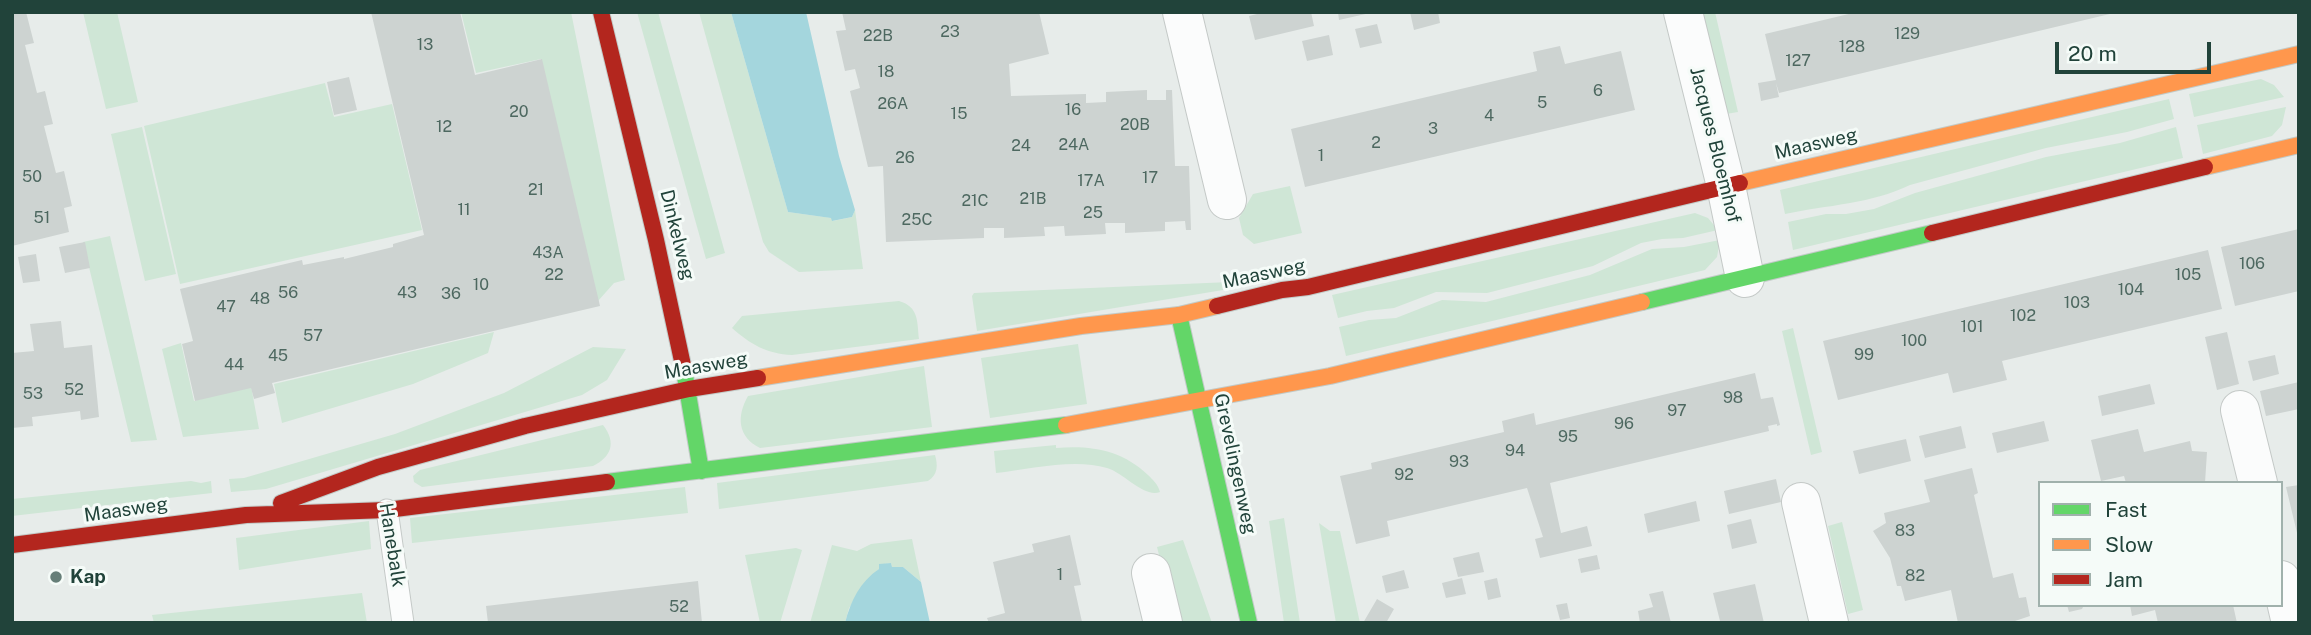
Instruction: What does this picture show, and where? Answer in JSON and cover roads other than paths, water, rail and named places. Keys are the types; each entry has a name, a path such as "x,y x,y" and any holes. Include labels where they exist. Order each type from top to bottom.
{"street":[{"name":"Dinkelweg","path":"601,12 668,288 689,389 701,471"},
{"path":"1182,12 1227,200"},
{"name":"Jacques Bloemhof","path":"1683,12 1726,187 1745,278"},
{"name":"Maasweg","path":"246,515 525,426 689,389 1068,328 1179,315 1322,284 1726,187 2294,59"},
{"name":"Maasweg","path":"12,545 246,515 386,504 701,471 1095,421 1319,379 2299,145"},
{"name":"Grevelingenweg","path":"1179,315 1248,623"},
{"path":"2241,410 2258,481"},
{"path":"1801,502 1829,623"},
{"path":"1151,573 1163,623"}],"lane":[{"name":"Hanebalk","path":"386,504 403,623"}],"water":[{"path":"731,12 806,12 839,156 855,210 852,217 832,221 831,218 788,212"},
{"path":"891,563 892,567 903,567 921,582 930,623 845,623 853,599 861,586 879,569 879,564"}],"place":[{"name":"Kap","path":"56,577"}]}
